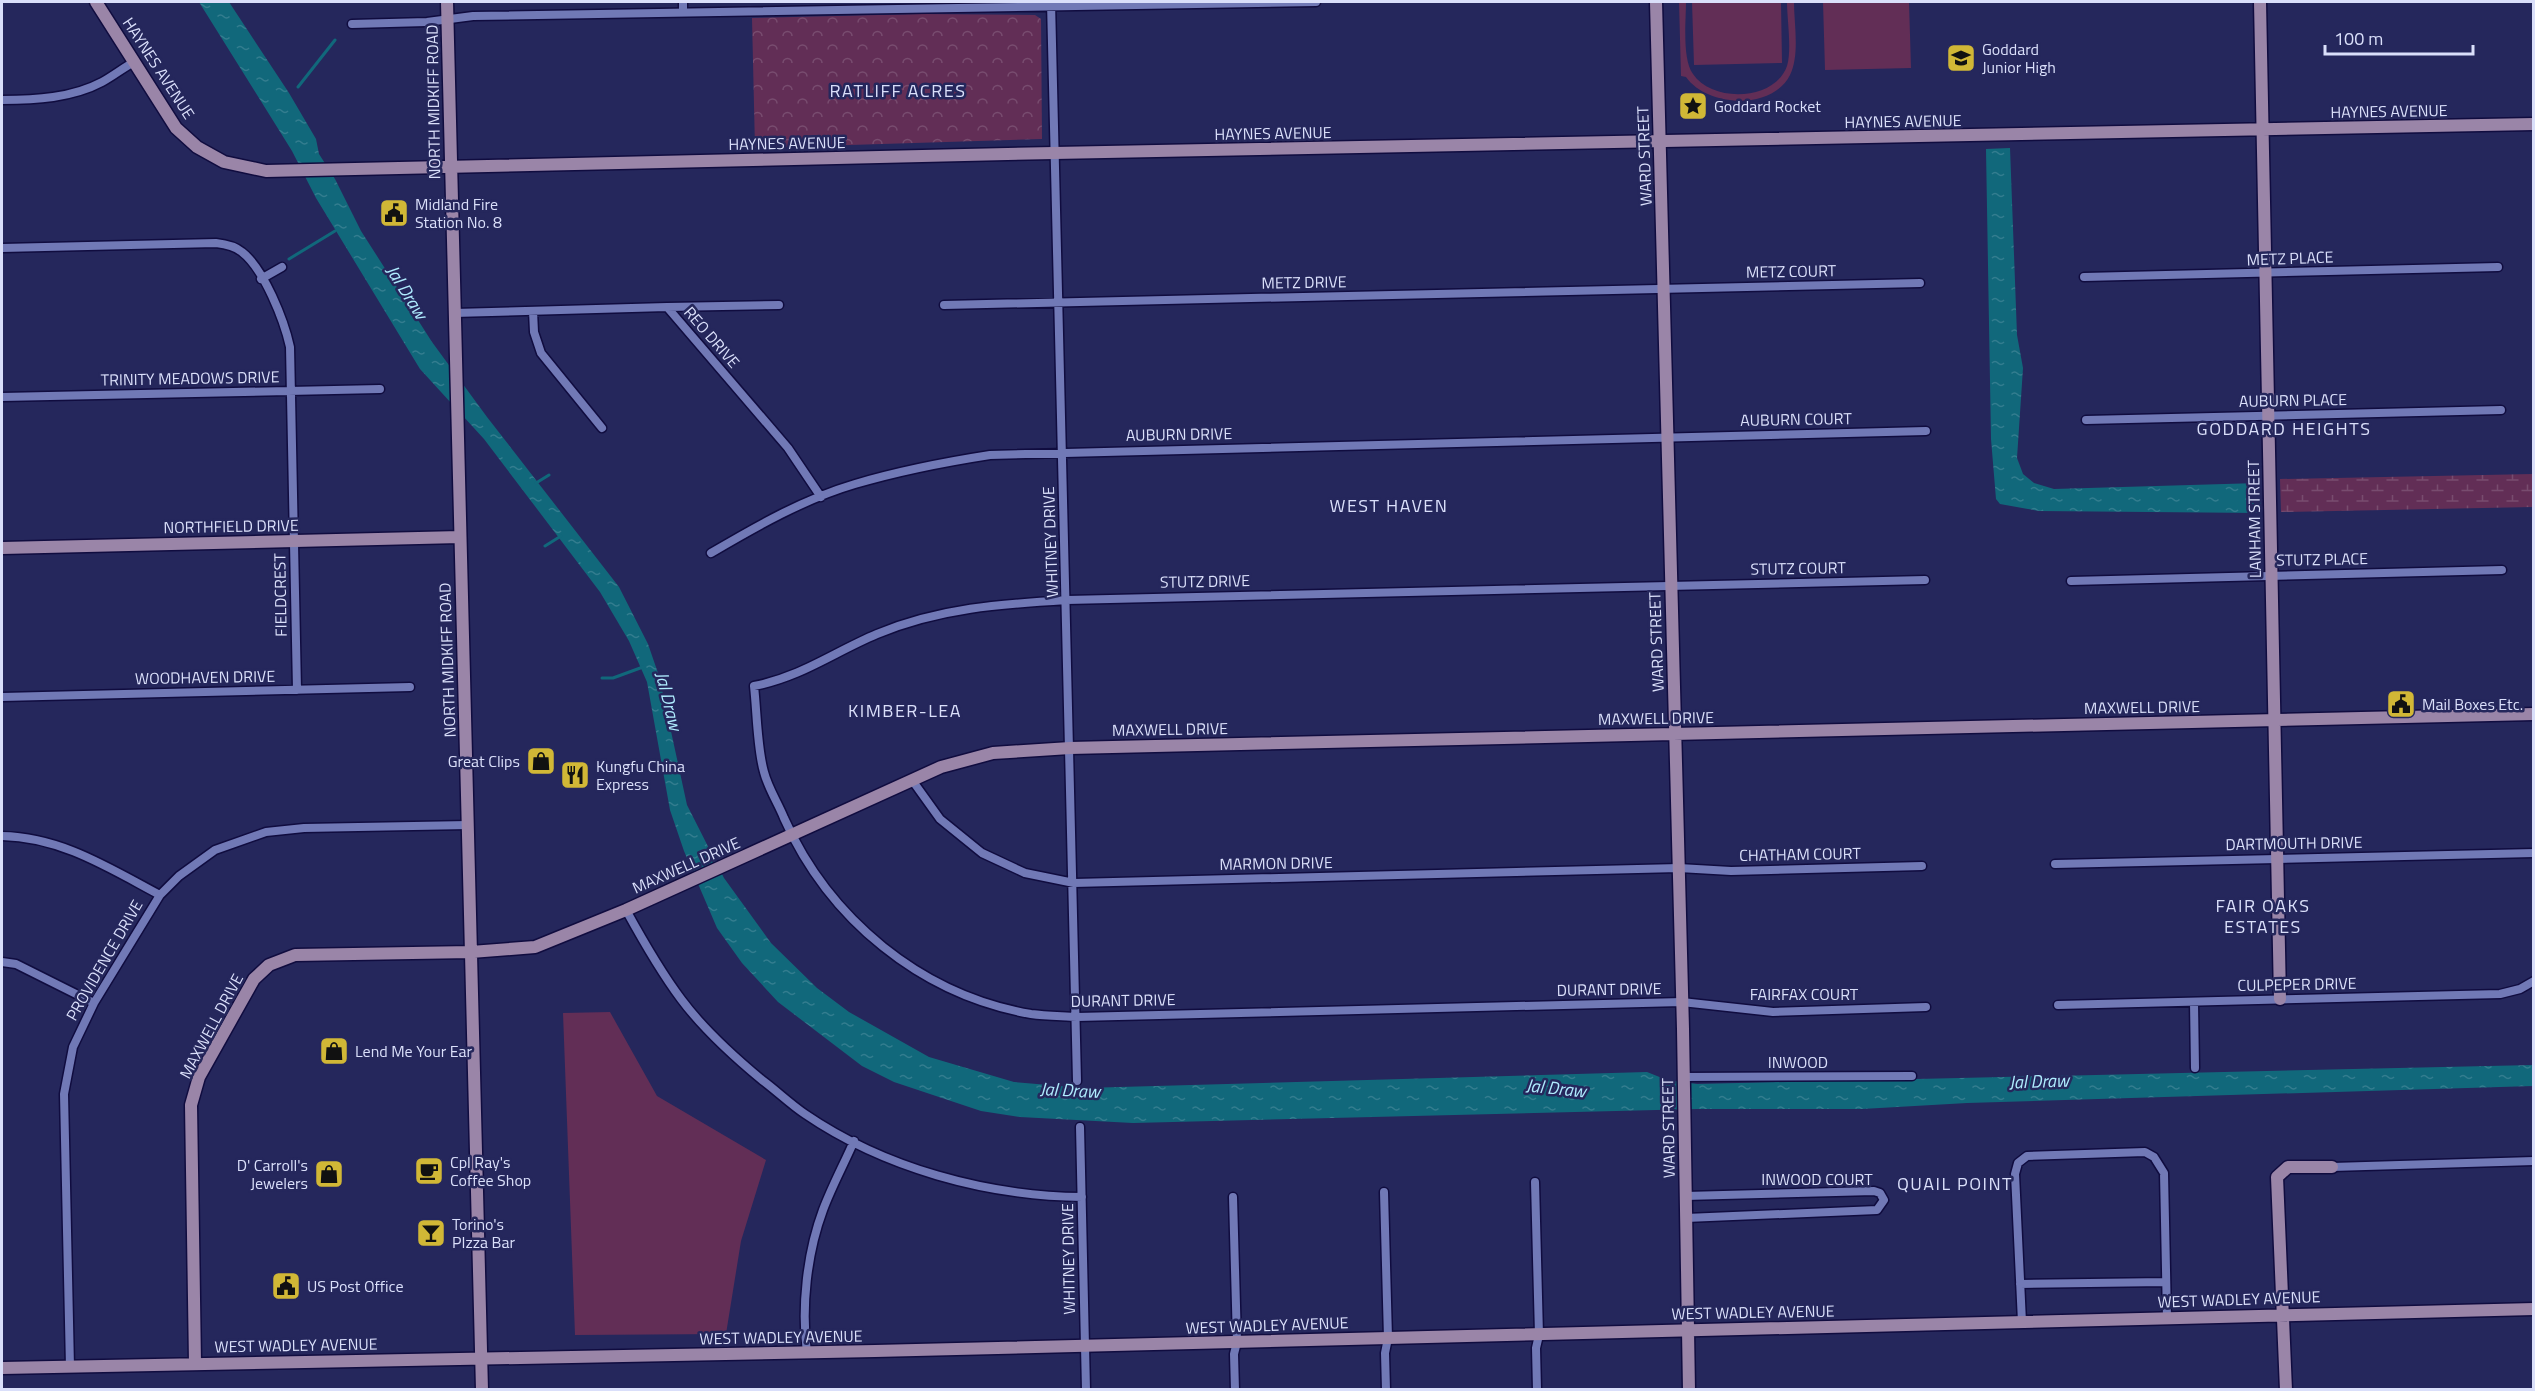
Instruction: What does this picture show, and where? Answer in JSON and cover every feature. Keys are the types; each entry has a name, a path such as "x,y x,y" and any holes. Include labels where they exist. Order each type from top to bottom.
{"street":[{"name":"HAYNES AVENUE","path":"96,2 176,128 197,147 224,162 266,171 2534,124"},
{"name":"NORTH MIDKIFF ROAD","path":"447,2 482,1389"},
{"path":"683,2 683,12"},
{"path":"352,24 427,22 473,16 1051,4 1316,2"},
{"name":"WARD STREET","path":"1656,2 1684,1077 1689,1389"},
{"name":"LANHAM STREET","path":"2260,2 2280,999"},
{"name":"WHITNEY DRIVE","path":"1051,4 1074,882 1077,1081"},
{"path":"2,100 28,100 77,93 102,82 134,62"},
{"name":"FIELDCREST","path":"2,248 226,244 241,251 249,259 278,306 290,347 297,690"},
{"path":"261,279 282,267"},
{"name":"METZ PLACE","path":"2084,277 2498,267"},
{"name":"METZ COURT","path":"1664,289 1920,283"},
{"name":"METZ DRIVE","path":"944,305 1664,289"},
{"path":"667,307 780,304"},
{"name":"REO DRIVE","path":"454,313 667,307 788,448 821,497"},
{"path":"533,311 534,332 541,353 603,429"},
{"name":"TRINITY MEADOWS DRIVE","path":"2,397 380,389"},
{"name":"AUBURN PLACE","path":"2086,420 2501,410"},
{"name":"AUBURN COURT","path":"1668,437 1926,431"},
{"name":"AUBURN DRIVE","path":"711,553 766,521 854,484 943,462 990,455 1063,451 1668,437"},
{"name":"NORTHFIELD DRIVE","path":"2,548 460,537"},
{"name":"STUTZ PLACE","path":"2071,581 2502,570"},
{"name":"STUTZ COURT","path":"1671,586 1925,580"},
{"name":"STUTZ DRIVE","path":"754,686 777,682 799,674 877,635 920,619 987,604 1067,600 1671,586"},
{"name":"DURANT DRIVE","path":"754,686 764,772 792,836 813,873 848,917 906,965 946,987 988,1004 1032,1014 1077,1017 1682,1002"},
{"name":"WOODHAVEN DRIVE","path":"2,697 410,687"},
{"name":"MAXWELL DRIVE","path":"195,1363 191,1105 199,1077 254,979 269,965 295,955 471,952 535,947 696,879 941,767 993,753 1070,748 2534,714"},
{"name":"MARMON DRIVE","path":"912,780 940,819 982,853 1025,873 1074,882 1678,868"},
{"name":"PROVIDENCE DRIVE","path":"70,1367 64,1094 73,1047 94,1003 159,895 179,876 215,850 266,832 304,828 468,825"},
{"path":"2,836 22,836 62,845 159,895"},
{"name":"DARTMOUTH DRIVE","path":"2055,864 2534,853"},
{"name":"CHATHAM COURT","path":"1678,868 1731,871 1922,866"},
{"path":"626,910 647,949 682,1001 730,1054 806,1114 854,1142 902,1163 961,1182 1022,1193 1082,1197"},
{"path":"2,962 16,964 94,1003"},
{"name":"CULPEPER DRIVE","path":"2058,1005 2500,994 2520,989 2534,981"},
{"name":"FAIRFAX COURT","path":"1682,1002 1773,1012 1926,1007"},
{"path":"2194,1002 2195,1068"},
{"name":"INWOOD","path":"1684,1077 1912,1076"},
{"name":"WHITNEY DRIVE","path":"1080,1127 1086,1389"},
{"path":"807,1353 805,1321 811,1259 823,1210 854,1142"},
{"path":"2022,1322 2014,1174 2018,1163 2027,1156 2145,1152 2154,1157 2164,1173 2167,1318"},
{"path":"2286,1389 2277,1177 2288,1167 2534,1161"},
{"path":"1535,1182 1539,1335 1536,1347 1537,1389"},
{"name":"INWOOD COURT","path":"1685,1196 1874,1191 1880,1193 1884,1200 1877,1210 1686,1218"},
{"path":"1384,1192 1388,1338 1385,1353 1386,1389"},
{"path":"1233,1197 1237,1342 1234,1354 1235,1389"},
{"name":"WEST WADLEY AVENUE","path":"2020,1284 2166,1282"},
{"name":"WEST WADLEY AVENUE","path":"2,1368 807,1353 2534,1309"}],"green space":[{"path":"1679,2 1686,2 1686,50 1693,74 1714,90 1743,94 1757,92 1770,86 1780,78 1787,66 1789,43 1787,2 1794,2 1796,48 1790,75 1781,87 1769,95 1755,99 1739,101 1723,99 1696,87 1686,77 1681,76"},
{"path":"1692,2 1781,2 1782,63 1694,65"},
{"path":"1823,2 1909,2 1911,68 1825,70"},
{"path":"922,14 1035,15 1041,19 1042,139 755,148 752,18"},
{"path":"2533,474 2533,507 2281,512 2280,479"},
{"path":"610,1012 657,1096 766,1160 741,1241 726,1334 575,1335 563,1013"}],"water":[{"name":"Jal Draw","path":"199,2 229,2 289,93 316,139 319,154 335,179 361,231 432,342 619,587 648,644 659,676 687,805 724,878 771,943 817,988 849,1012 929,1057 1014,1082 1084,1088 1647,1072 1667,1080 1697,1084 2533,1065 2533,1086 1967,1103 1862,1109 1697,1109 1133,1123 1020,1117 981,1111 894,1082 862,1066 778,1002 742,963 717,928 684,851 670,810 647,682 629,641 600,592 484,439 420,369 316,198 292,151"},
{"path":"2010,148 2017,335 2023,368 2017,458 2023,474 2034,483 2054,489 2259,483 2261,513 2039,511 2000,504 1996,499 1991,439 1986,149"}],"waterway":[{"path":"298,87 335,40"},
{"path":"289,259 335,231"},
{"path":"536,483 549,475"},
{"path":"545,546 561,536"},
{"path":"602,678 613,678 643,667"}],"place":[{"name":"Goddard Junior High","path":"1961,58"},
{"name":"Goddard Rocket","path":"1693,106"},
{"name":"Midland Fire Station No. 8","path":"394,213"},
{"name":"Mail Boxes Etc.","path":"2401,704"},
{"name":"Great Clips","path":"541,761"},
{"name":"Kungfu China Express","path":"575,775"},
{"name":"Lend Me Your Ear","path":"334,1051"},
{"name":"Cpl Ray's Coffee Shop","path":"429,1171"},
{"name":"D' Carroll's Jewelers","path":"329,1174"},
{"name":"Torino's PIzza Bar","path":"431,1233"},
{"name":"US Post Office","path":"286,1286"}],"district":[{"name":"RATLIFF ACRES","path":"898,90"},
{"name":"GODDARD HEIGHTS","path":"2284,428"},
{"name":"WEST HAVEN","path":"1389,505"},
{"name":"KIMBER-LEA","path":"905,710"},
{"name":"FAIR OAKS ESTATES","path":"2263,915"},
{"name":"QUAIL POINT","path":"1955,1183"}]}
